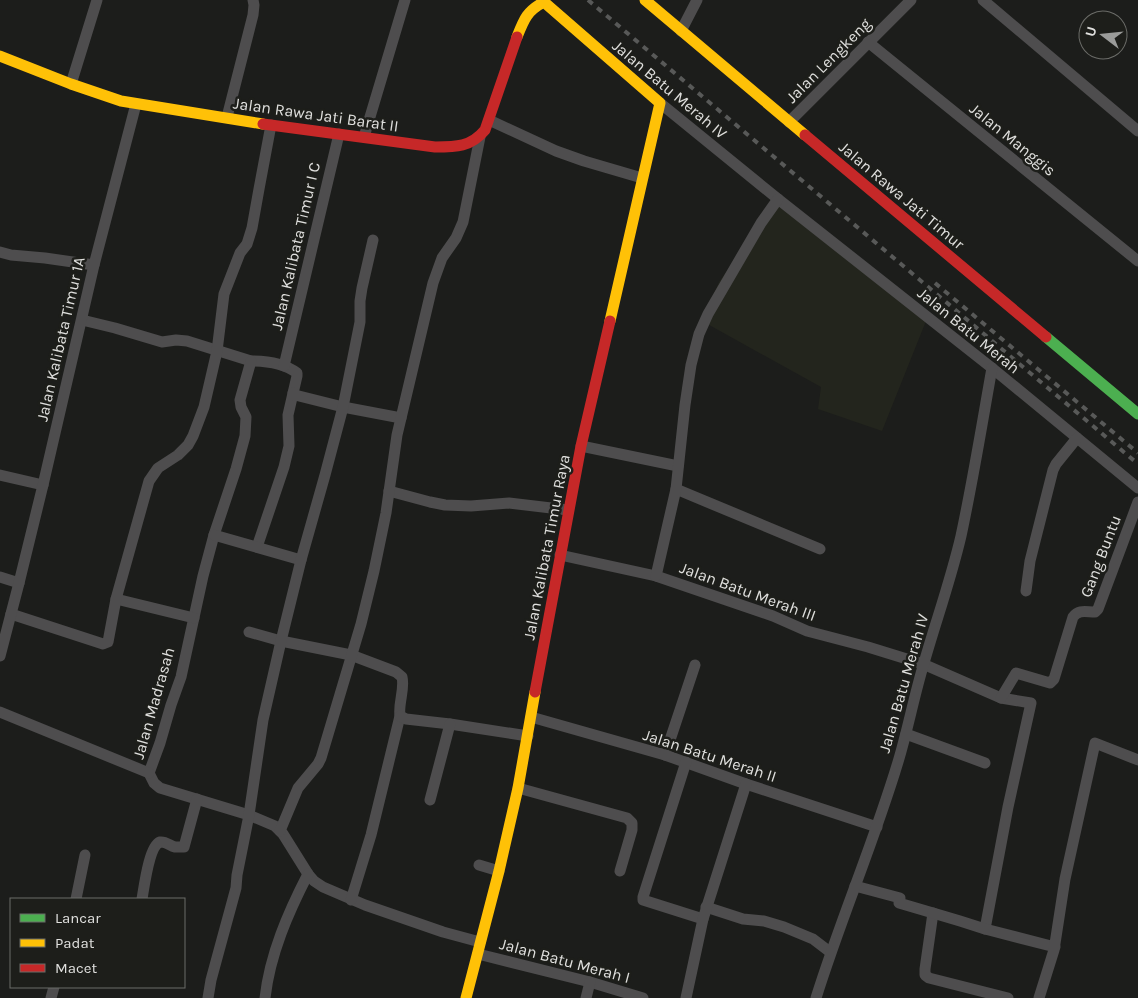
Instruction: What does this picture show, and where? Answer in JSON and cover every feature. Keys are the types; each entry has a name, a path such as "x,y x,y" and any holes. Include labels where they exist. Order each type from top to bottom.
{"street":[{"path":"71,84 97,0"},
{"path":"227,117 253,15 254,0"},
{"path":"364,137 405,0"},
{"name":"Jalan Rawa Jati Timur","path":"646,0 1138,414"},
{"path":"681,31 697,0"},
{"name":"Jalan Lengkeng","path":"789,122 910,0"},
{"path":"983,0 1138,131"},
{"path":"480,942 443,932 351,900 323,887 308,874 280,830 298,788 321,758 361,624 382,536 396,435 433,283 442,258 456,238 463,222 480,137 489,120 523,21 527,13 543,1"},
{"name":"Jalan Batu Merah IV","path":"543,1 660,103 778,199"},
{"name":"Jalan Manggis","path":"868,42 1138,261"},
{"name":"Jalan Rawa Jati Barat II","path":"0,56 71,84 121,101 136,104 271,125 435,147 453,148 470,144 480,137"},
{"name":"Jalan Kalibata Timur Raya","path":"466,998 499,871 518,788 568,510 660,103"},
{"name":"Jalan Kalibata Timur 1A","path":"0,656 43,485 94,265 136,104"},
{"path":"489,120 584,161 642,178"},
{"path":"11,614 103,644 108,642 116,599 149,481 158,468 182,452 188,445 204,407 217,351 224,294 240,253 247,244 252,228 271,125"},
{"name":"Jalan Kalibata Timur I C","path":"284,366 339,134"},
{"path":"656,576 676,489 685,405 691,365 699,334 708,314 756,231 778,199"},
{"name":"Jalan Batu Merah","path":"778,199 992,368 1138,488"},
{"path":"208,998 211,980 236,888 263,720 281,641 343,407 360,322 362,288 373,240"},
{"path":"0,252 94,265"},
{"path":"82,320 162,342 187,341 250,361 284,366 297,373 288,415 289,446 258,546"},
{"name":"Jalan Madrasah","path":"250,361 240,400 246,417 245,436 214,535 180,677 149,773 154,783 160,788 249,815 280,830"},
{"name":"Jalan Batu Merah IV","path":"816,998 830,952 877,827 898,764 923,664 943,602 960,538 992,368"},
{"path":"293,393 343,407 401,418"},
{"path":"1026,591 1030,561 1053,470 1077,438"},
{"path":"582,446 678,466"},
{"path":"0,475 43,485"},
{"path":"676,489 820,549"},
{"path":"389,491 445,505 471,506 509,503 568,510"},
{"name":"Gang Buntu","path":"1001,698 1016,673 1050,683 1054,679 1076,612 1095,612 1098,609 1138,502"},
{"path":"214,535 258,546 301,560"},
{"name":"Jalan Batu Merah III","path":"560,555 656,576 773,616 807,631 923,664 1001,698 1031,703 1008,807 985,929"},
{"path":"0,577 19,583"},
{"path":"116,599 194,618"},
{"path":"249,632 281,641 351,654 396,672 402,677 404,684 399,710 400,716 370,835 351,900"},
{"path":"665,755 695,665"},
{"path":"0,712 149,773"},
{"path":"400,716 406,719 528,736"},
{"name":"Jalan Batu Merah II","path":"531,717 665,755 877,827"},
{"path":"430,800 450,724"},
{"path":"906,734 985,763"},
{"path":"1039,998 1055,947 1065,879 1095,743 1138,760"},
{"path":"686,762 643,900 703,919"},
{"path":"686,998 706,907 746,784"},
{"path":"518,788 627,818 632,823 632,830 620,871"},
{"path":"142,898 154,849 158,843 163,842 175,847 184,847 197,799"},
{"path":"76,898 85,855"},
{"path":"479,866 499,871"},
{"path":"265,998 275,951 286,920 308,874"},
{"path":"855,886 900,898 899,903 985,929 1055,947"},
{"path":"706,907 743,919 764,921 784,927 813,939 830,952"},
{"path":"934,913 925,975 972,993 1008,998"},
{"name":"Jalan Batu Merah I","path":"478,954 590,982 643,998"},
{"path":"586,998 590,982"}],"shaded area":[{"path":"779,197 928,316 882,431 818,409 821,387 702,321 719,282"}],"railway":[{"path":"588,0 1138,464"},
{"path":"935,283 1138,453"}],"traffic: fast":[{"path":"1046,337 1138,414"}],"traffic: slow":[{"path":"645,0 805,135"},
{"path":"517,37 527,16 544,2 660,103 610,321"},
{"path":"0,56 121,101 263,124"},
{"path":"466,998 499,871 518,788 535,692"}],"traffic: jam":[{"path":"263,124 435,147 469,143 480,136 485,130 517,37"},
{"path":"805,135 1046,337"},
{"path":"535,692 581,446 610,321"}]}
